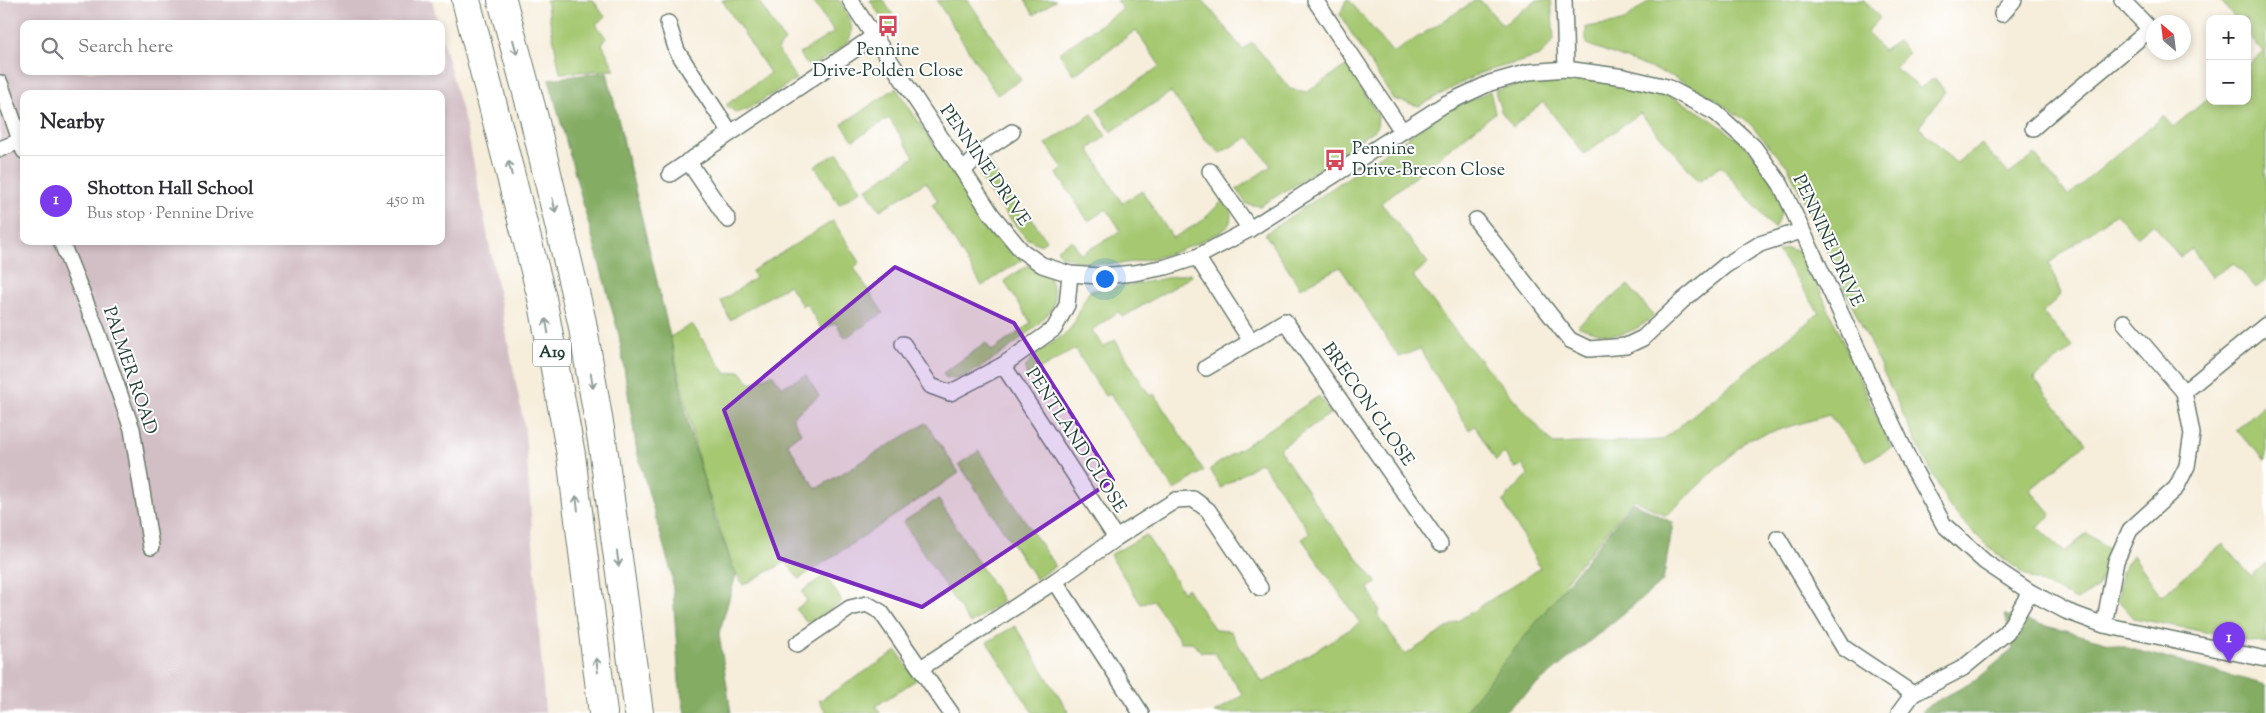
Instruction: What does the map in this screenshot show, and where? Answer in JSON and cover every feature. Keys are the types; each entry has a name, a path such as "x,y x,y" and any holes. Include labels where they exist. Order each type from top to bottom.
{"highway":[{"name":"A19","path":"466,0 542,298 570,455 604,713"},
{"name":"A19","path":"502,0 534,118 582,322 603,447 639,713"}],"street":[{"name":"PENNINE DRIVE","path":"850,0 992,216 1021,250 1042,265 1070,274 1100,276 1134,273 1166,267 1197,257 1250,229 1445,104 1490,82 1529,72 1566,69 1624,77 1667,87 1716,113 1754,147 1781,185 1912,466 1944,525 1986,562 2030,592 2066,611 2104,625 2266,659"},
{"path":"1564,0 1566,69"},
{"path":"2002,14 2014,0"},
{"path":"2033,128 2150,29 2122,0"},
{"path":"1321,2 1402,131"},
{"path":"668,23 677,51 730,132"},
{"path":"670,174 873,36"},
{"path":"0,83 20,140"},
{"path":"962,171 983,151 1012,132"},
{"path":"0,149 20,146"},
{"path":"688,161 728,220"},
{"path":"1210,171 1250,229"},
{"path":"1476,220 1570,340 1589,349 1626,346 1643,338 1682,301 1726,265 1760,244 1802,231"},
{"name":"PALMER ROAD","path":"63,245 97,330 132,428 151,547"},
{"path":"1197,257 1251,341"},
{"name":"PENTLAND CLOSE","path":"903,344 931,386 950,393 1003,365 1054,329 1067,305 1070,274"},
{"name":"BRECON CLOSE","path":"1206,368 1285,321 1440,544"},
{"path":"2104,625 2116,561 2130,530 2176,488 2187,466 2192,434 2184,392 2124,322"},
{"path":"2184,392 2266,325"},
{"name":"PENTLAND CLOSE","path":"1003,365 1116,538"},
{"name":"PENTLAND CLOSE","path":"921,668 1176,500 1193,499 1208,510 1260,588"},
{"path":"1778,538 1844,648 1913,694"},
{"path":"1055,581 1141,713"},
{"path":"1899,713 1913,694 1963,668 2007,632 2030,592"},
{"path":"796,644 850,608 867,604 881,612 951,713"}],"highlighted area":[{"path":"895,267 1014,323 1113,480 922,607 779,558 724,410"}],"shaded area":[{"path":"0,0 432,0 437,20 20,20 20,75 445,75 445,50 468,134 525,430 545,713 0,713"}],"green space":[{"path":"546,0 593,0 605,17 596,24 606,38 602,44 615,70 560,73"},
{"path":"722,0 758,0 785,42 777,49 796,79 748,109 736,113 726,105 770,73"},
{"path":"812,0 839,0 847,14 851,26 851,34 842,48 810,68 799,54 834,32"},
{"path":"870,0 883,0 899,24 890,31"},
{"path":"968,0 1021,80 997,95 937,1"},
{"path":"1025,0 1056,0 1034,15"},
{"path":"1117,0 1203,0 1243,50 1252,42 1290,89 1307,92 1347,65 1378,115 1377,128 1297,184 1260,206 1246,204 1237,189 1271,166 1249,137 1220,153 1204,138 1171,92 1111,132 1097,109 1160,66 1136,30 1074,75 1059,53 1123,9"},
{"path":"1346,0 1349,0 1393,53 1476,0 1480,0 1503,25 1536,0 1551,0 1554,40 1540,56 1480,73 1419,106 1393,99 1340,15"},
{"path":"1650,0 1864,0 1880,18 1867,32 1883,51 1898,41 1909,53 1894,67 1920,88 1935,78 1945,92 1919,127 1956,163 1982,144 2009,174 2035,155 2068,196 2163,116 2173,127 2206,100 2206,105 2251,105 2251,62 2263,52 2251,38 2251,15 2233,15 2220,0 2266,0 2266,280 2256,288 2234,263 2212,277 2192,249 2180,257 2153,224 2137,237 2116,213 2049,263 2061,294 2043,313 2073,347 2034,379 2086,443 2030,490 2051,514 2038,528 2065,552 2087,533 2111,551 2098,587 2077,600 2030,578 1988,547 1950,508 1915,440 1788,167 1749,123 1716,100 1674,77 1586,44 1586,27 1622,22"},
{"path":"607,72 669,332 689,429 716,522 736,575 719,634 731,713 685,713 679,682 672,575 637,452 619,335 549,79"},
{"path":"1568,76 1625,83 1656,91 1686,104 1730,133 1756,158 1778,192 1784,207 1774,229 1721,166 1699,181 1640,113 1584,154 1543,102 1513,127 1501,111 1495,91 1535,79"},
{"path":"896,88 981,215 1022,260 982,286 932,205 938,201 926,182 880,210 866,189 914,157 889,118 853,140 842,124"},
{"path":"1490,91 1495,113 1381,203 1428,263 1413,276 1460,337 1553,444 1662,440 1819,313 1778,251 1786,248 1803,253 1891,448 1866,461 1829,415 1748,439 1666,516 1634,499 1565,582 1569,587 1463,713 1214,713 1243,695 1214,652 1201,652 1192,642 1181,642 1153,600 1141,604 1110,555 1146,535 1183,592 1187,588 1215,630 1230,631 1263,683 1360,623 1302,539 1310,533 1261,462 1221,488 1210,469 1319,396 1331,413 1279,449 1328,521 1377,583 1368,588 1380,611 1377,613 1405,655 1540,568 1503,501 1528,475 1523,465 1515,468 1504,453 1496,461 1475,426 1469,430 1420,349 1399,357 1340,267 1300,288 1265,234 1443,113"},
{"path":"1092,114 1106,136 1089,149 1122,203 1142,191 1173,238 1202,221 1223,200 1231,210 1230,220 1226,228 1172,253 1134,262 1096,263 1077,261 1060,255 1057,249 1072,240 1081,254 1121,231 1107,209 1088,221 1057,174 1063,168 1046,144"},
{"path":"838,153 861,190 839,205 815,166"},
{"path":"985,155 1023,219 1030,216 1046,240 1041,245 1026,238 993,198 980,176 981,160"},
{"path":"833,221 860,262 854,268 883,313 845,338 836,323 822,330 806,303 802,306 789,285 730,320 721,301 755,278 752,271"},
{"path":"1028,265 1049,277 1054,296 1054,303 1050,311 1028,333 983,366 959,379 946,378 943,373 986,343 992,351 1031,323 1004,281"},
{"path":"1190,273 1192,276 1123,317 1118,312 1092,330 1103,347 1115,340 1150,396 1154,394 1204,471 1174,490 1110,394 1105,396 1075,349 1027,377 1025,369 1033,357 1072,327 1090,291 1132,285"},
{"path":"1628,285 1654,316 1644,324 1626,333 1608,335 1577,326"},
{"path":"692,324 726,374 740,371 751,384 772,374 782,387 806,375 819,396 792,417 801,433 787,443 816,489 926,423 959,473 799,579 786,562 743,585 733,568 701,470 670,337"},
{"path":"2266,403 2266,461 2236,430"},
{"path":"979,451 1055,566 1036,579 959,464"},
{"path":"938,499 1003,601 970,624 903,522"},
{"path":"1633,502 1673,523 1663,581 1502,713 1463,713"},
{"path":"2223,544 2251,576 2266,563 2266,644 2134,618 2118,600 2121,573 2133,555 2161,596"},
{"path":"825,575 842,601 817,619 806,622 796,609 807,601 802,591"},
{"path":"2005,615 2266,685 2266,713 1922,713 1926,707 1976,680 2013,649"},
{"path":"1015,626 1069,713 1033,713 987,642"},
{"path":"897,651 916,680 876,706 880,713 827,713 819,701"}],"place":[{"name":"Pennine Drive-Polden Close","path":"888,26"},
{"name":"Pennine Drive-Brecon Close","path":"1335,160"},
{"name":"Shotton Hall School","path":"2229,663"}]}
